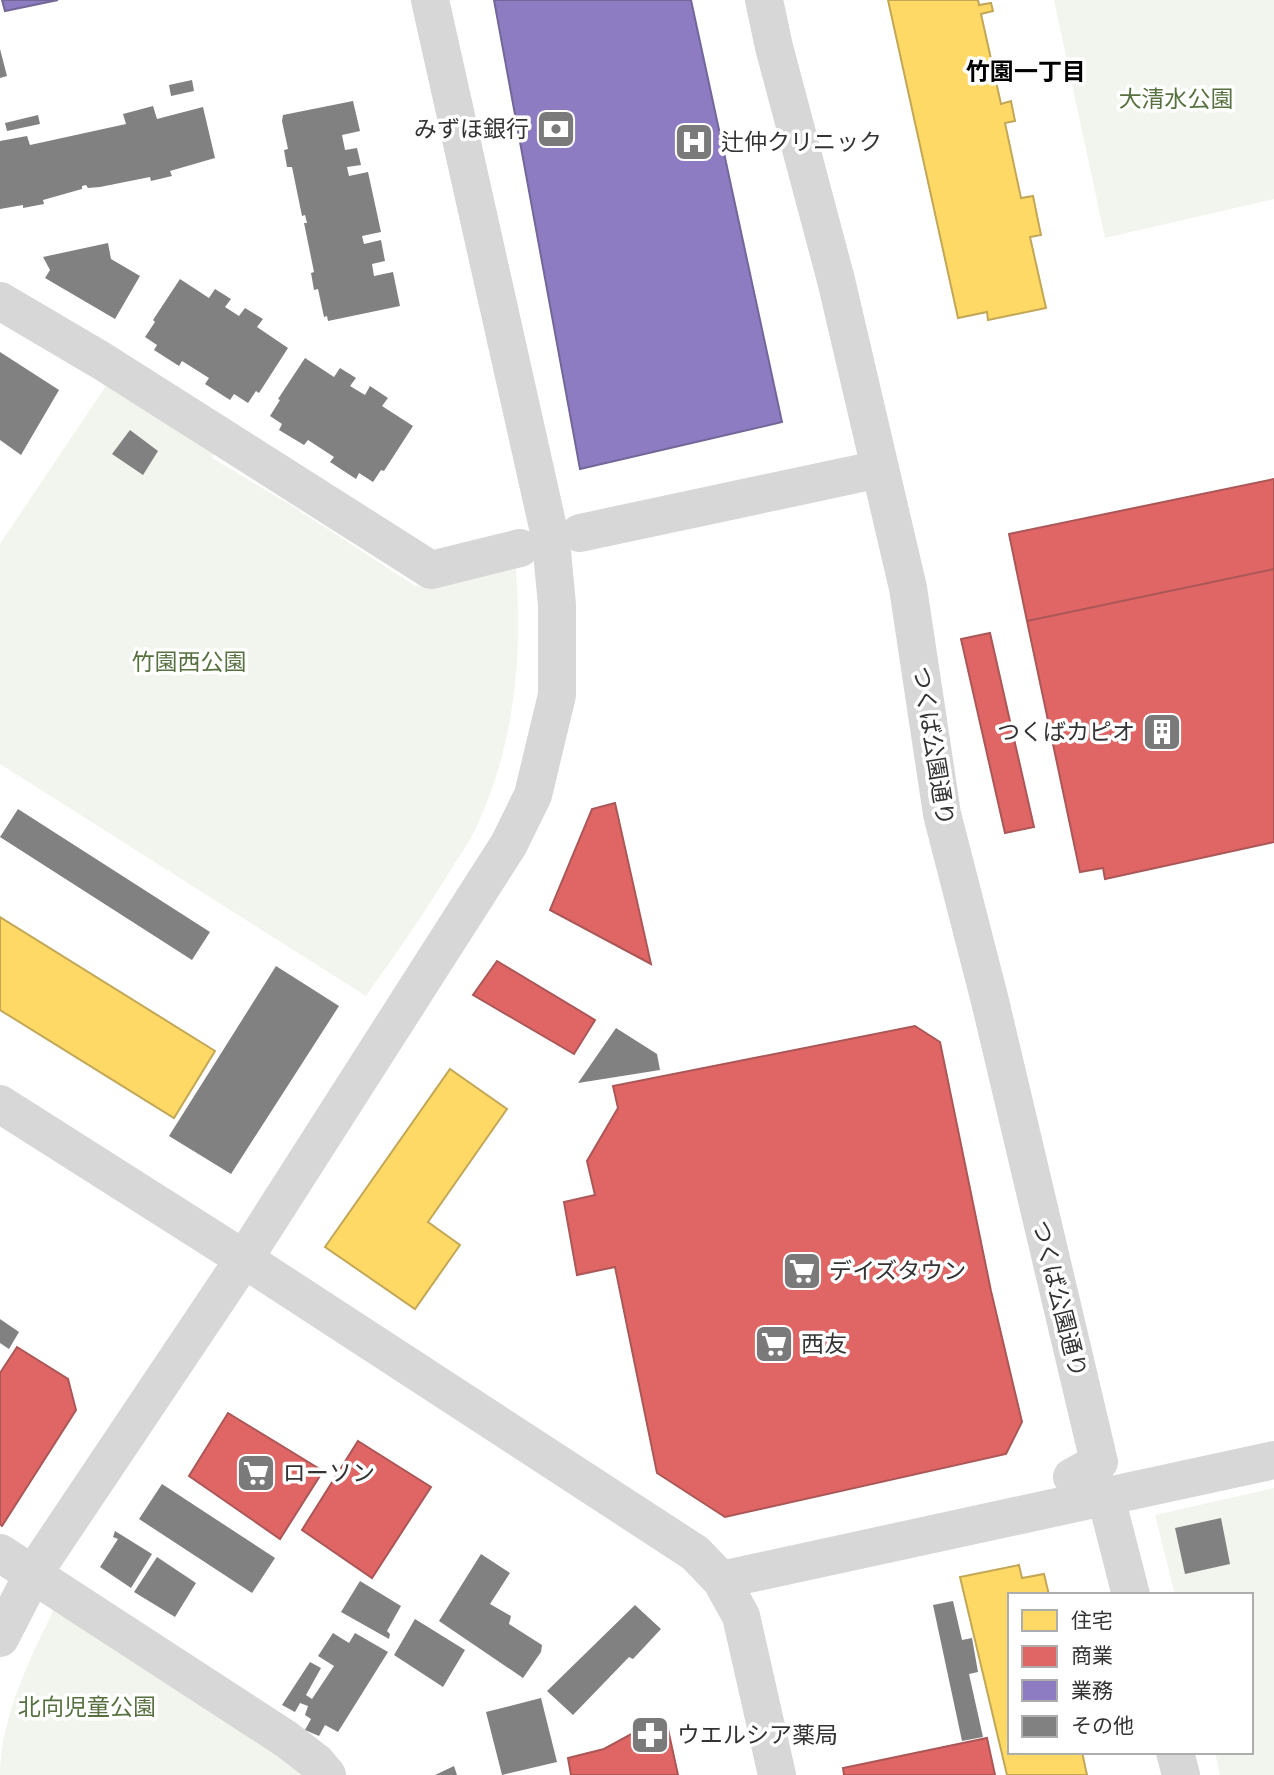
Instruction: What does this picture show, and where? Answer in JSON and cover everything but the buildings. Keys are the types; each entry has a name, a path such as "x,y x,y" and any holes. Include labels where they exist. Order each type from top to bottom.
{"street":[{"path":"0,1638 33,1574 244,1259 509,844 534,795 557,695 558,605 551,541 430,0"},
{"name":"つくば公園通り","path":"764,0 836,280 908,588 942,814 1099,1462 1072,1477"},
{"path":"0,301 113,369 431,570 520,548"},
{"path":"580,533 880,469"},
{"path":"0,1104 244,1259 695,1553 721,1580 737,1606 777,1775"},
{"path":"721,1580 1274,1460"},
{"path":"1111,1517 1130,1593"},
{"path":"0,1553 286,1739 316,1762 327,1775"},
{"path":"1176,1754 1181,1775"}],"green space":[{"name":"大清水公園","path":"1054,0 1274,0 1274,199 1105,238"},
{"name":"竹園西公園","path":"108,383 217,448 212,458 294,507 415,586 516,569 518,636 513,702 499,767 488,799 466,846 420,919 366,996 0,764 0,544"},
{"path":"1274,1488 1274,1775 1220,1775 1215,1754 1253,1754 1253,1593 1174,1593 1155,1515"},
{"name":"北向児童公園","path":"55,1607 276,1752 302,1775 0,1775 5,1732 18,1688"}],"place":[{"name":"みずほ銀行","path":"556,129"},
{"name":"辻仲クリニック","path":"694,142"},
{"name":"つくばカピオ","path":"1162,732"},
{"name":"デイズタウン","path":"802,1271"},
{"name":"西友","path":"774,1344"},
{"name":"ローソン","path":"256,1473"},
{"name":"ウエルシア薬局","path":"650,1735"}],"district":[{"name":"竹園一丁目","path":"1026,72"}]}
